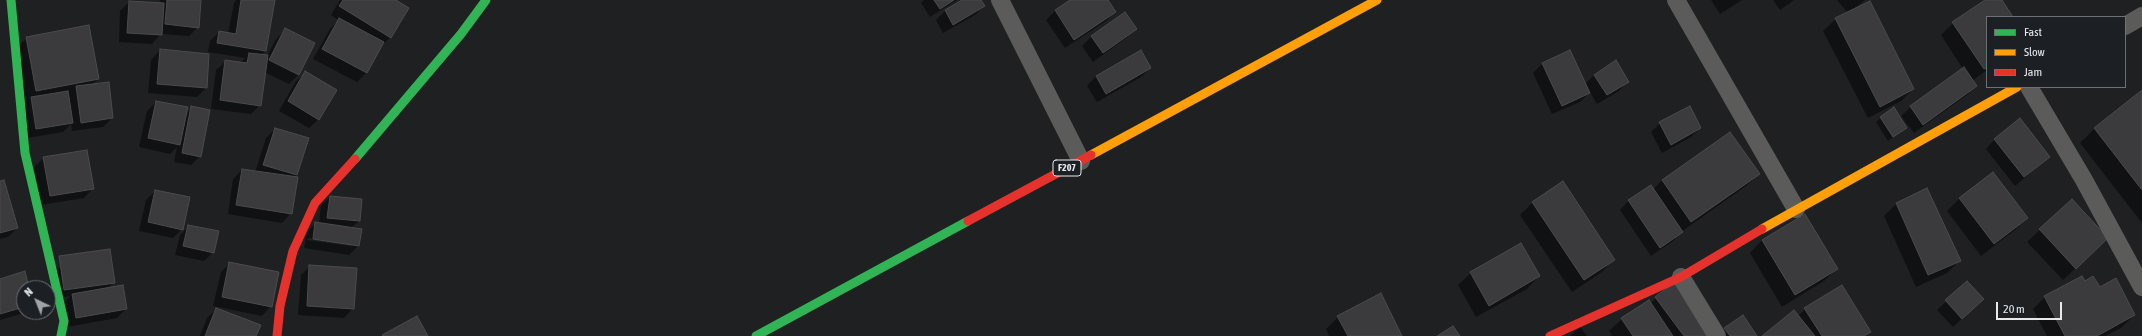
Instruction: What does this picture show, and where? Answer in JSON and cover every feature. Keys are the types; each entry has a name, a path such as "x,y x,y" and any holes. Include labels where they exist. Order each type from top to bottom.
{"street":[{"path":"11,0 25,153 64,321 61,336"},
{"path":"277,336 280,306 293,252 315,203 364,149 461,34 486,0"},
{"path":"1000,0 1081,161"},
{"name":"F207","path":"756,336 1377,0"},
{"path":"1676,0 1796,209"},
{"path":"2126,25 2142,16"},
{"path":"1550,336 1681,276 1796,209 2015,88"},
{"path":"2030,88 2084,180 2142,287"},
{"path":"1681,276 1717,336"}],"building":[{"path":"167,0 201,0 199,28 165,24"},
{"path":"241,0 275,0 266,51 217,43 219,31 236,34"},
{"path":"343,0 396,0 409,8 391,38 339,6"},
{"path":"934,0 954,0 940,9"},
{"path":"962,0 981,0 985,6 953,25 945,10"},
{"path":"1070,0 1108,0 1116,12 1074,40 1055,10"},
{"path":"1985,0 2002,0 2012,16 1986,16 1986,68 1984,69 1952,22"},
{"path":"129,1 164,3 162,35 127,33"},
{"path":"1870,1 1914,89 1880,107 1835,18"},
{"path":"1125,12 1137,29 1103,53 1091,36"},
{"path":"339,18 384,42 367,73 322,49"},
{"path":"89,25 99,79 36,91 26,37"},
{"path":"285,28 315,43 299,75 269,60"},
{"path":"160,49 209,54 207,88 157,84"},
{"path":"1141,50 1151,68 1106,94 1096,76"},
{"path":"1570,50 1590,93 1562,106 1542,63"},
{"path":"249,53 268,55 261,106 220,100 225,60 247,63"},
{"path":"1616,60 1629,82 1607,95 1594,75"},
{"path":"1964,67 1977,86 1923,125 1910,106"},
{"path":"305,71 337,90 319,120 288,101"},
{"path":"109,82 113,118 81,123 76,86"},
{"path":"2142,90 2142,190 2094,128"},
{"path":"68,91 73,123 36,129 31,97"},
{"path":"156,101 188,107 180,145 148,138"},
{"path":"191,106 210,110 201,157 182,153"},
{"path":"1690,106 1701,128 1671,145 1659,122"},
{"path":"1894,107 1907,128 1893,137 1880,117"},
{"path":"2020,118 2050,157 2024,177 1994,139"},
{"path":"275,128 309,138 297,175 263,165"},
{"path":"1730,132 1760,174 1691,222 1662,180"},
{"path":"87,150 94,189 50,196 43,157"},
{"path":"242,169 298,177 292,214 236,205"},
{"path":"1993,172 2028,218 1994,244 1959,198"},
{"path":"4,180 18,228 0,233 0,181"},
{"path":"1563,181 1615,260 1584,280 1532,202"},
{"path":"1651,185 1683,232 1660,248 1628,200"},
{"path":"1927,188 1961,261 1928,275 1896,203"},
{"path":"155,190 190,197 183,230 148,222"},
{"path":"330,196 362,199 360,221 327,218"},
{"path":"2072,199 2108,238 2076,269 2039,229"},
{"path":"1805,214 1838,269 1795,295 1762,240"},
{"path":"315,222 362,229 359,246 313,239"},
{"path":"188,225 219,231 214,253 183,246"},
{"path":"1521,243 1540,276 1489,306 1470,272"},
{"path":"110,249 115,283 64,290 59,256"},
{"path":"229,262 279,272 272,307 222,297"},
{"path":"309,265 357,268 354,309 307,306"},
{"path":"25,271 27,280 16,280 16,309 0,314 0,279"},
{"path":"2082,276 2085,281 2093,276 2100,287 2116,278 2135,315 2097,336 2065,336 2044,296"},
{"path":"1967,281 1984,299 1962,319 1945,300"},
{"path":"1674,283 1713,336 1684,336 1655,297"},
{"path":"123,285 127,309 76,318 72,294"},
{"path":"1842,285 1871,332 1864,336 1822,336 1804,308"},
{"path":"1381,293 1402,336 1348,336 1337,316"},
{"path":"1649,300 1673,336 1633,336 1621,318"},
{"path":"216,308 261,325 256,336 205,336"},
{"path":"1794,310 1815,336 1762,336"},
{"path":"1743,315 1757,336 1730,336 1724,328"},
{"path":"417,316 428,336 382,335"},
{"path":"1453,326 1460,336 1437,336"}],"traffic: fast":[{"path":"11,0 25,153 64,321 61,336"},
{"path":"355,159 461,34 486,0"},
{"path":"756,336 968,221"}],"traffic: slow":[{"path":"1091,155 1377,0"},
{"path":"1762,229 2015,88"}],"traffic: jam":[{"path":"968,221 1091,155"},
{"path":"277,336 280,306 293,251 315,203 355,159"},
{"path":"1550,336 1681,277 1762,229"}]}
